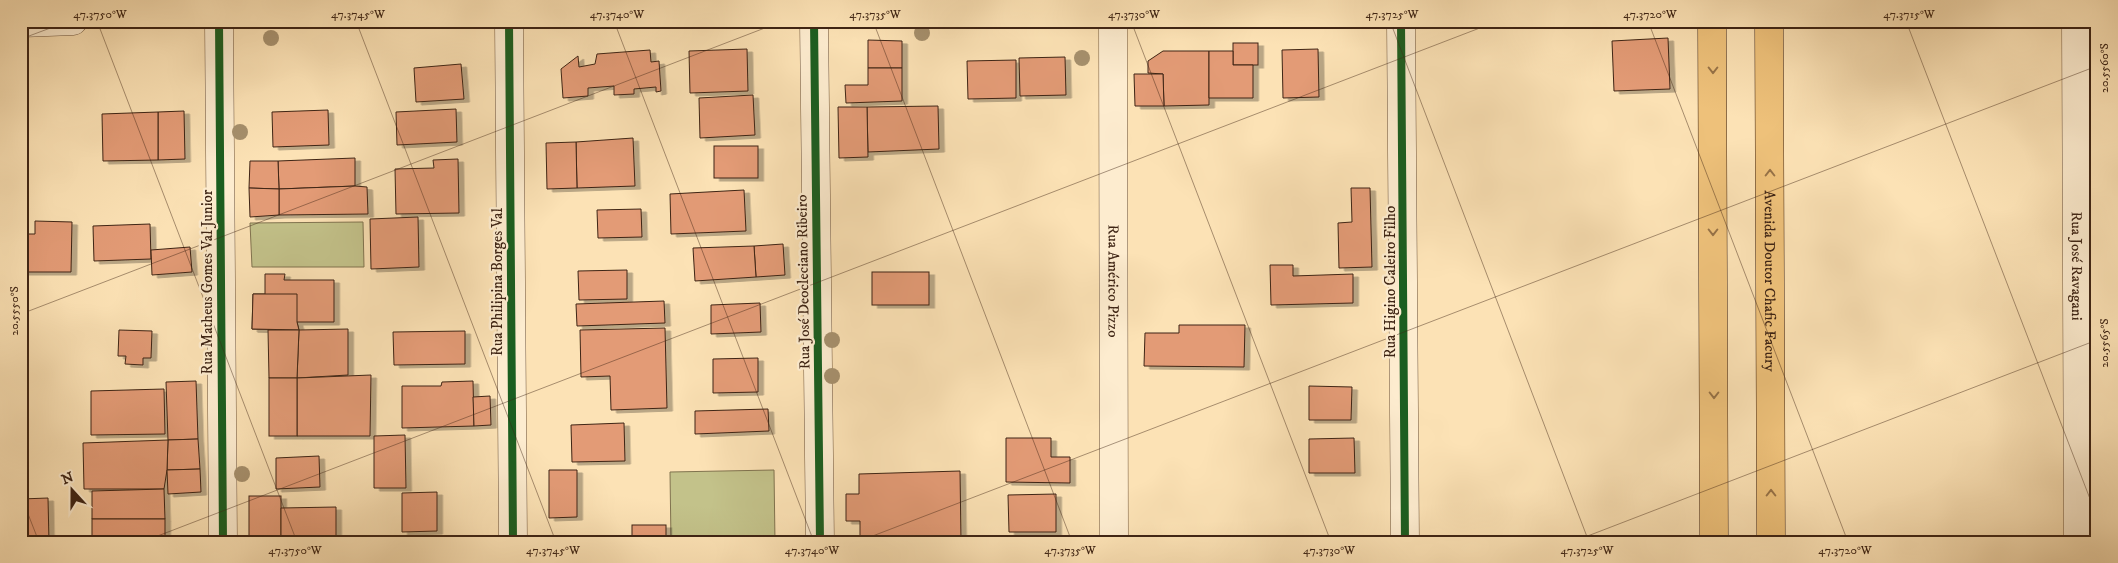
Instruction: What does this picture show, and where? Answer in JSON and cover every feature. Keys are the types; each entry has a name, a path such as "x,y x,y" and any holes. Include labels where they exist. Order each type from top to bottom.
{"main road":[{"path":"1712,21 1714,542"},
{"name":"Avenida Doutor Chafic Facury","path":"1770,21 1771,542"}],"street":[{"path":"21,23 73,21"},
{"name":"Rua Matheus Gomes Val Junior","path":"219,21 223,542"},
{"name":"Rua Philipina Borges Val","path":"509,21 513,542"},
{"name":"Rua José Deocleciano Ribeiro","path":"814,21 820,542"},
{"name":"Rua Américo Pizzo","path":"1112,21 1114,542"},
{"name":"Rua Higino Caleiro Filho","path":"1401,21 1405,542"},
{"name":"Rua José Ravagani","path":"2076,21 2078,542"}],"shaded area":[{"path":"363,222 364,267 252,267 250,223"},
{"path":"774,470 775,542 671,542 670,472"}],"building":[{"path":"1668,38 1670,89 1614,91 1612,41"},
{"path":"868,40 902,41 902,68 868,68"},
{"path":"1233,43 1258,43 1258,65 1233,65"},
{"path":"747,49 748,91 690,93 689,51"},
{"path":"1318,49 1319,97 1283,98 1282,50"},
{"path":"650,50 651,62 659,61 661,91 656,92 656,87 634,89 634,94 614,95 614,86 588,88 588,96 563,98 561,69 578,56 579,67 595,64 597,54"},
{"path":"1163,51 1209,51 1209,105 1164,106 1163,74 1148,73 1148,61"},
{"path":"1209,51 1233,51 1233,65 1253,65 1253,98 1209,98"},
{"path":"1065,57 1066,95 1020,96 1019,58"},
{"path":"1016,60 1016,98 968,99 967,61"},
{"path":"461,64 464,99 416,102 414,68"},
{"path":"868,68 902,68 902,101 846,103 845,85 868,85"},
{"path":"1134,74 1163,74 1164,106 1135,106"},
{"path":"753,95 755,135 700,138 699,98"},
{"path":"938,106 939,149 868,152 867,107"},
{"path":"838,107 867,107 868,157 839,158"},
{"path":"456,109 457,142 397,145 396,112"},
{"path":"328,110 329,145 273,147 272,112"},
{"path":"184,111 185,159 158,160 158,112"},
{"path":"158,112 158,160 103,161 102,114"},
{"path":"633,138 635,186 577,188 576,142"},
{"path":"576,142 577,188 547,189 546,143"},
{"path":"714,146 758,146 758,178 714,178"},
{"path":"355,158 355,186 279,189 278,161"},
{"path":"458,159 459,213 396,214 395,169 434,168 433,160"},
{"path":"250,161 278,161 279,189 249,188"},
{"path":"367,187 368,214 279,215 279,189"},
{"path":"249,188 279,189 279,215 250,217"},
{"path":"1351,188 1370,188 1372,267 1339,268 1338,223 1352,222"},
{"path":"744,190 746,231 671,234 670,194"},
{"path":"641,209 642,237 598,238 597,210"},
{"path":"418,217 419,267 371,269 370,219"},
{"path":"35,221 72,222 71,272 21,272 21,234 35,234"},
{"path":"150,224 151,259 94,261 93,226"},
{"path":"783,244 785,275 756,277 754,246"},
{"path":"754,246 756,277 695,281 693,248"},
{"path":"190,247 192,272 152,275 151,250"},
{"path":"1270,265 1293,265 1293,276 1353,274 1353,303 1271,305"},
{"path":"627,270 627,299 579,300 578,271"},
{"path":"872,272 929,272 929,305 872,305"},
{"path":"265,274 285,274 284,280 334,280 334,322 297,322 299,330 252,329 253,294 265,294"},
{"path":"253,294 297,294 297,322 299,330 252,329"},
{"path":"664,301 665,323 577,326 576,304"},
{"path":"760,303 761,332 711,334 711,305"},
{"path":"1179,325 1245,325 1244,367 1144,366 1145,333 1179,333"},
{"path":"665,328 667,408 611,410 610,376 581,377 580,330"},
{"path":"348,329 348,375 297,378 299,330"},
{"path":"119,330 152,331 151,358 143,358 143,365 125,364 126,356 118,356"},
{"path":"268,330 299,330 297,378 269,378"},
{"path":"465,331 465,364 394,365 393,332"},
{"path":"758,358 758,392 713,393 713,359"},
{"path":"371,375 370,436 297,436 297,378"},
{"path":"269,378 297,378 297,436 269,436"},
{"path":"196,381 198,439 168,440 166,382"},
{"path":"473,381 474,426 402,428 402,386 441,386 442,382"},
{"path":"1309,386 1352,387 1351,420 1309,420"},
{"path":"164,389 165,434 91,435 91,391"},
{"path":"490,396 491,425 474,426 473,397"},
{"path":"768,409 769,431 695,434 695,411"},
{"path":"624,423 625,461 572,462 571,425"},
{"path":"405,435 406,488 374,488 374,436"},
{"path":"1006,438 1051,438 1051,457 1070,457 1070,483 1006,482"},
{"path":"1354,438 1355,473 1309,473 1309,439"},
{"path":"198,439 200,469 167,470 168,440"},
{"path":"168,440 164,489 84,489 83,443"},
{"path":"319,456 320,487 276,489 276,458"},
{"path":"200,469 201,492 168,494 167,470"},
{"path":"549,470 577,470 577,517 549,518"},
{"path":"960,471 961,540 860,542 860,521 846,521 846,494 859,494 859,474"},
{"path":"164,489 165,519 92,519 92,491"},
{"path":"437,492 437,531 402,532 402,493"},
{"path":"1056,494 1056,532 1009,532 1008,495"},
{"path":"249,496 281,496 281,542 249,542"},
{"path":"48,498 49,542 22,542 21,499"},
{"path":"336,507 336,542 281,542 281,508"},
{"path":"92,519 165,519 165,542 92,542"},
{"path":"632,525 666,525 666,542 632,542"}],"cycle path":[{"path":"219,21 223,542"},
{"path":"509,21 513,542"},
{"path":"814,21 820,542"},
{"path":"1401,21 1405,542"}]}
